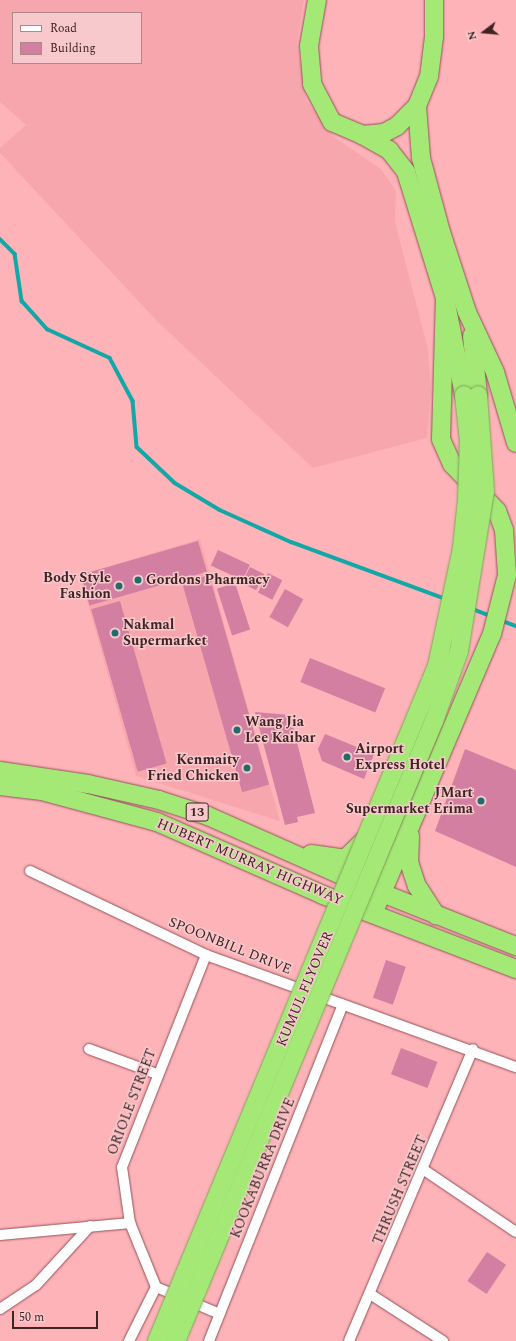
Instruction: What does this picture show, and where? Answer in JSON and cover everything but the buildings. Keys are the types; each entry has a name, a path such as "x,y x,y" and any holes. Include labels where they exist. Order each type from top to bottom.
{"highway":[{"path":"317,0 309,46 312,84 332,122 362,134 390,150 406,172 445,298 471,395"},
{"path":"362,134 384,133 397,126 417,106 429,77 434,37 434,0"},
{"path":"417,106 420,158 467,312 495,372 516,443"},
{"path":"445,298 441,439 452,464 497,511 504,530 507,580"},
{"path":"467,312 471,395"},
{"name":"KUMUL FLYOVER","path":"157,1341 394,776 446,635 467,500 468,441 471,395"},
{"name":"KUMUL FLYOVER","path":"176,1341 434,721 459,651 485,491 471,395"},
{"path":"373,914 492,634 507,580 516,556"},
{"path":"247,834 322,858 345,859 389,816 476,670"},
{"name":"HUBERT MURRAY HIGHWAY","path":"0,771 88,784 159,800 208,816 382,893 516,946"},
{"name":"HUBERT MURRAY HIGHWAY","path":"0,786 42,791 157,822 373,914 516,969"},
{"path":"415,813 408,850 409,862 417,886 436,915"}],"street":[{"name":"SPOONBILL DRIVE","path":"30,871 206,955 343,1005 473,1049 516,1066"},
{"name":"ORIOLE STREET","path":"156,1287 130,1223 122,1167 157,1074 206,955"},
{"name":"KOOKABURRA DRIVE","path":"209,1341 343,1005"},
{"path":"89,1049 157,1074"},
{"name":"THRUSH STREET","path":"348,1341 424,1170 473,1049"},
{"path":"424,1170 516,1232"},
{"path":"0,1235 130,1223"},
{"path":"0,1309 36,1285 90,1226"},
{"path":"129,1341 156,1287 220,1314"},
{"path":"370,1294 443,1341"}],"shaded area":[{"path":"0,0 304,0 297,44 306,100 334,137 381,169 396,191 395,222 428,349 431,390 427,438 313,468 157,321 0,153 0,148 26,125 0,102"},
{"path":"200,539 280,821 136,776 80,575"}],"waterway":[{"path":"0,239 15,254 22,301 47,329 110,358 133,401 137,447 175,483 220,510 291,542 446,599"},
{"path":"470,608 491,616"},
{"path":"500,620 516,626"}],"place":[{"name":"Gordons Pharmacy","path":"138,580"},
{"name":"Body Style Fashion","path":"119,586"},
{"name":"Nakmal Supermarket","path":"115,633"},
{"name":"Wang Jia Lee Kaibar","path":"237,730"},
{"name":"Airport Express Hotel","path":"347,757"},
{"name":"Kenmaity Fried Chicken","path":"247,768"},
{"name":"JMart Supermarket Erima","path":"481,801"}]}
